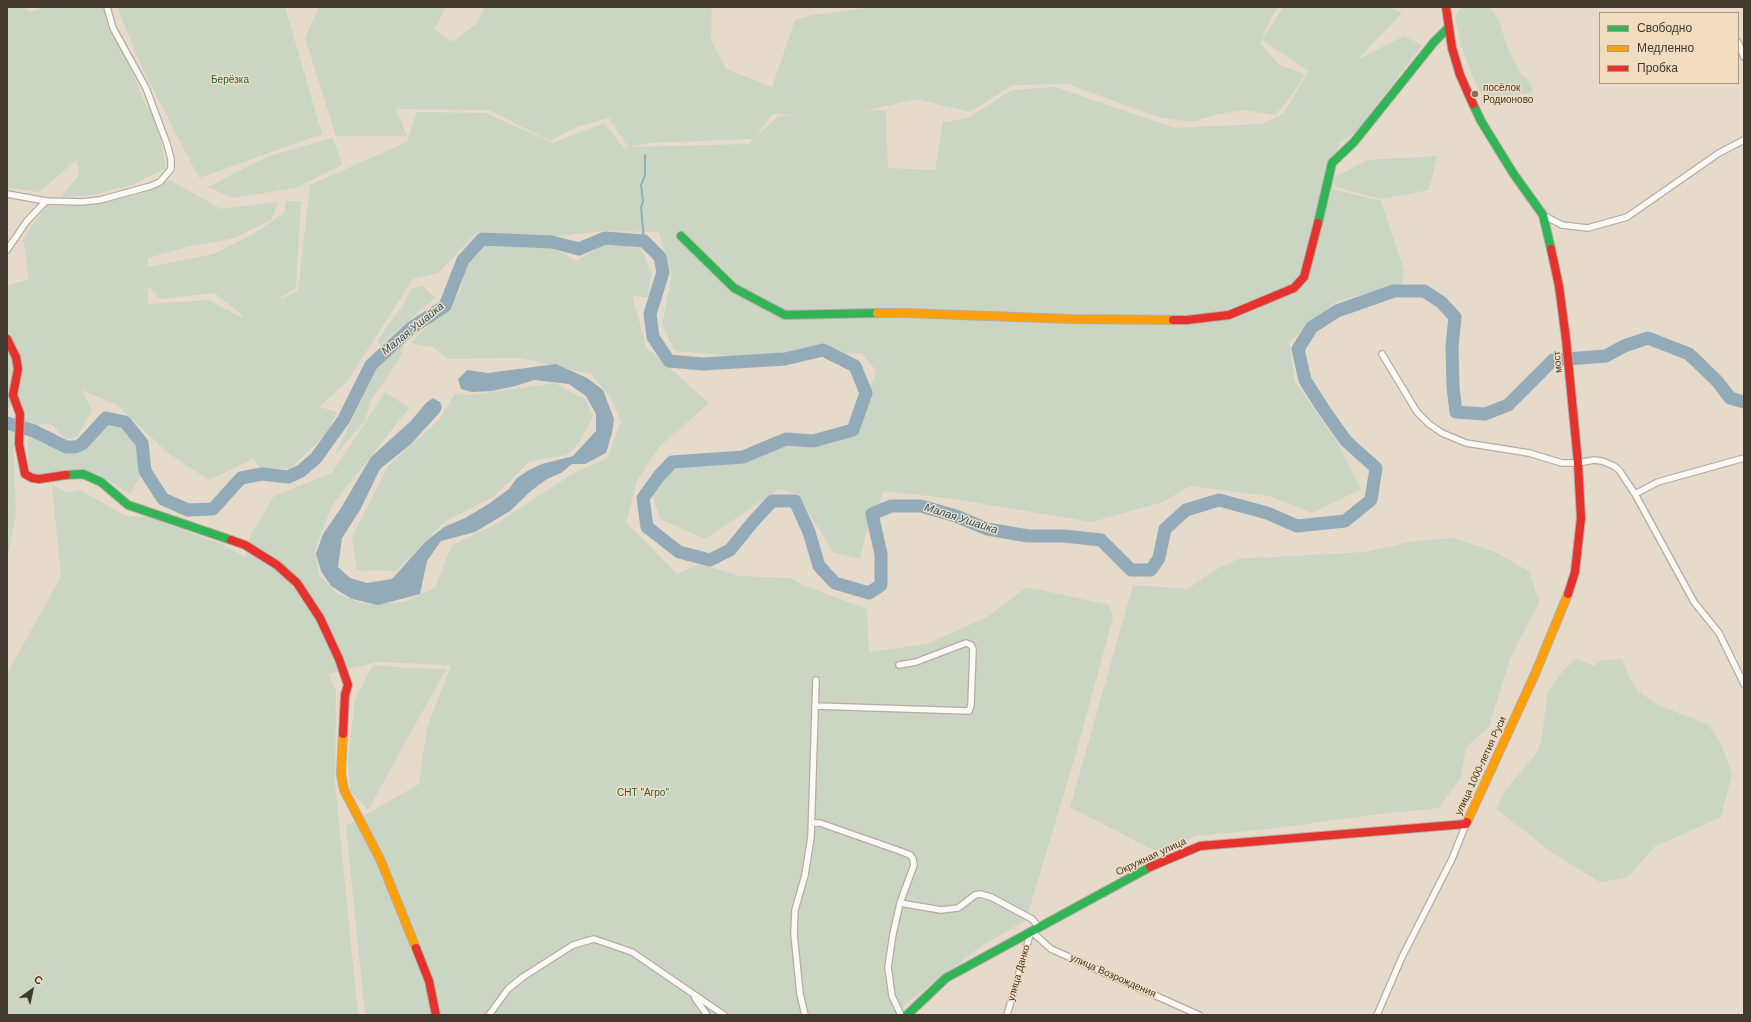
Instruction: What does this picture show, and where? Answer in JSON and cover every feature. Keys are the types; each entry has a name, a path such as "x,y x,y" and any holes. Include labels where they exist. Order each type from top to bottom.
{"street":[{"path":"7,194 46,201 81,202 100,200 134,192 160,182 171,169 171,159 167,144 146,88 113,28 107,7"},
{"path":"1446,7 1452,48 1460,75 1481,121 1513,173 1543,215 1562,224 1588,228 1627,217 1712,157 1744,140"},
{"path":"681,236 734,288 785,315 906,313 1070,319 1187,320 1229,315 1294,288 1304,277 1326,193 1332,163 1354,142 1434,42 1448,28"},
{"path":"1739,44 1744,57"},
{"path":"7,250 27,221 46,201"},
{"name":"мост","path":"1543,215 1559,286 1566,339 1578,463"},
{"path":"7,339 16,357 18,369 13,395 20,414 19,444 25,474 32,478 39,479 52,476 83,474 101,482 128,505 245,545 277,565 297,583 327,631 348,685 345,695 341,774 344,790 380,859 429,981 436,1015"},
{"path":"1382,354 1417,412 1429,424 1442,433 1466,443 1529,453 1562,463 1578,463 1594,460 1614,466 1619,470 1635,494 1694,602 1719,633 1744,684"},
{"path":"1635,494 1658,482 1744,458"},
{"name":"улица 1000-летия Руси","path":"1377,1015 1402,957 1452,859 1466,824 1535,674 1566,598 1578,557 1581,518 1578,463"},
{"path":"815,706 969,711 971,705 973,649 971,645 966,643 916,662 899,664"},
{"path":"805,1015 800,994 795,941 795,910 809,857 812,823 816,680"},
{"path":"812,823 820,823 910,855 914,859 914,865 900,902 892,934 888,967 892,996 901,1015"},
{"name":"Окружная улица","path":"906,1015 946,978 987,954 1133,875 1171,856 1200,846 1466,824"},
{"path":"900,902 940,910 958,908 975,895 980,894 1032,919 1038,926"},
{"name":"улица Данко","path":"1007,1015 1031,931"},
{"name":"улица Возрождения","path":"1031,931 1052,949 1200,1015"},
{"path":"489,1015 508,988 523,977 573,945 594,939 632,952 724,1015"},
{"path":"690,992 708,1015"}],"green space":[{"path":"7,7 24,7 30,12 46,7 105,7 145,103 151,111 162,146 166,168 132,185 92,195 61,197 79,175 76,160 40,192 7,188"},
{"name":"Берёзка","path":"117,7 285,7 322,134 199,178 137,56"},
{"path":"319,7 446,7 435,29 453,42 476,24 485,7 712,7 711,40 726,69 772,87 795,20 813,15 873,7 1278,7 1271,18 1260,43 1279,65 1305,74 1290,98 1275,115 1244,110 1218,114 1191,122 1158,117 1068,84 1013,85 970,112 917,99 864,111 886,110 888,168 935,170 943,122 966,119 1012,90 1055,87 1175,128 1262,124 1284,113 1308,71 1262,40 1283,7 1389,7 1402,13 1357,60 1404,36 1422,45 1358,131 1339,143 1334,178 1367,160 1437,156 1429,190 1381,199 1335,187 1334,181 1333,189 1381,201 1404,270 1402,284 1337,301 1289,342 1295,382 1336,440 1361,489 1312,513 1269,496 1190,486 1163,502 1092,522 954,499 884,491 866,533 860,559 833,552 797,494 779,489 705,539 660,519 652,494 672,468 713,462 782,442 856,435 876,370 861,353 745,357 675,351 662,325 672,274 659,232 605,231 557,236 477,232 438,273 413,279 346,383 319,407 337,412 327,433 290,469 260,468 253,459 209,480 168,453 117,405 82,390 92,411 77,437 66,439 51,424 24,425 22,404 7,408 7,286 29,279 23,239 46,206 74,206 136,195 170,180 221,209 278,202 271,220 234,238 186,247 148,258 148,267 214,254 253,234 284,213 286,201 301,201 296,288 272,303 298,291 310,185 407,142 417,112 486,113 553,143 604,123 623,147 628,147 609,118 576,127 550,141 489,110 396,109 407,136 336,136 305,38","holes":["772,114 798,115 778,116 756,137","753,139 749,144 631,147 648,143","148,286 160,299 215,293 243,316 241,317 208,300 148,304"]},
{"path":"1462,7 1490,8 1499,21 1508,49 1521,74 1531,83 1531,93 1491,98 1482,96 1472,75 1459,39 1455,17"},
{"path":"333,138 342,165 295,188 233,198 208,187 269,156"},
{"name":"СНТ \"Агро\"","path":"485,243 551,246 576,261 607,243 641,249 651,272 648,298 632,295 646,347 709,403 659,447 637,481 626,522 677,574 700,564 740,576 790,578 805,586 867,609 869,652 927,644 987,617 1027,587 1109,605 1113,618 1076,753 1026,920 980,947 905,1004 898,1015 365,1015 346,826 419,784 427,728 451,665 377,662 328,674 336,691 335,784 358,1015 7,1015 7,674 61,576 52,485 68,493 80,490 126,516 148,517 221,544 245,557 250,536 274,496 332,473 385,392 409,408 332,505 315,550 319,575 338,594 363,604 404,602 435,588 452,545 494,525 574,473 607,458 621,422 611,398 591,374 520,358 448,359 433,347 411,343 460,293 466,262"},
{"path":"423,286 435,298 380,345 377,341 405,302 410,289"},
{"path":"401,344 404,347 398,362 371,400 365,421 335,455 375,368"},
{"path":"555,383 586,400 593,417 578,444 567,455 530,461 493,497 444,522 396,571 357,570 352,537 388,466 439,420 455,394 471,395"},
{"path":"109,421 126,431 139,452 141,474 130,494 110,481 82,469 32,474 28,465 28,437 38,439 62,450 79,454"},
{"path":"7,430 13,432 16,514 7,561"},
{"path":"1454,538 1497,553 1530,572 1539,603 1510,658 1489,727 1466,747 1461,777 1439,808 1371,815 1277,828 1196,836 1159,853 1070,807 1133,585 1188,589 1211,572 1238,559 1365,552 1415,541"},
{"path":"1576,659 1594,666 1601,660 1622,659 1629,677 1638,691 1658,705 1707,724 1720,741 1732,774 1721,817 1654,847 1627,878 1600,882 1554,854 1496,809 1507,788 1536,754 1541,742 1548,692 1563,671"},
{"path":"373,665 405,668 446,669 368,810 350,790 348,759 355,700"}],"water":[{"path":"556,364 587,378 603,390 614,419 612,433 606,453 585,464 572,464 561,473 547,479 532,490 510,511 475,532 441,541 427,561 420,594 378,605 352,599 331,586 321,571 316,554 323,534 341,508 371,457 411,421 426,403 433,398 440,402 442,407 440,412 411,444 380,469 360,510 342,538 338,567 350,578 367,583 392,579 425,542 444,527 465,518 490,503 509,489 517,478 529,470 542,464 573,456 596,431 596,414 586,396 569,384 534,380 492,391 472,392 461,389 458,379 467,370 488,373"}],"waterway":[{"path":"644,241 641,185 645,175 645,155"},
{"name":"Малая Ушайка","path":"7,423 34,431 66,447 76,447 82,444 106,418 125,422 142,443 145,471 163,499 188,510 213,509 241,478 262,474 288,477 301,471 316,458 344,419 371,365 411,328 445,306 463,260 482,239 552,242 579,249 605,238 644,241 660,257 663,272 650,314 653,337 669,361 703,364 785,359 823,350 855,366 866,393 853,430 813,441 786,439 743,457 672,462 659,476 643,498 647,527 679,552 710,560 730,550 772,501 795,501 809,532 819,566 835,583 869,593 881,585 881,554 872,514 891,506 921,506 956,516 987,529 1028,536 1064,536 1101,540 1131,570 1151,570 1159,558 1165,529 1186,510 1219,500 1267,513 1297,526 1345,521 1371,500 1376,468 1346,441 1322,407 1305,380 1298,349 1312,327 1337,311 1394,291 1424,291 1441,302 1455,317 1452,347 1453,387 1456,412 1485,414 1508,405 1553,360 1606,356 1624,346 1648,338 1689,354 1717,381 1730,398 1744,402"}],"traffic: fast":[{"path":"1318,223 1332,163 1354,142 1434,42 1448,28"},
{"path":"1473,104 1481,121 1513,173 1543,215 1551,249"},
{"path":"681,236 734,288 785,315 877,313"},
{"path":"66,475 83,474 101,482 128,505 231,540"},
{"path":"907,1015 946,978 1150,867"}],"traffic: slow":[{"path":"877,313 1070,319 1173,320"},
{"path":"1467,822 1535,674 1568,594"},
{"path":"343,734 341,774 344,790 380,859 416,948"}],"traffic: jam":[{"path":"1446,7 1452,48 1460,75 1473,104"},
{"path":"1173,320 1187,320 1229,315 1294,288 1304,277 1318,223"},
{"path":"1551,249 1559,286 1566,339 1578,463 1581,518 1575,572 1568,594"},
{"path":"7,339 16,357 18,369 13,395 20,414 19,444 25,474 32,478 39,479 66,475"},
{"path":"231,540 245,545 277,565 297,583 320,618 339,659 348,685 345,695 343,734"},
{"path":"1150,867 1200,846 1466,824 1467,822"},
{"path":"416,948 429,981 436,1015"}],"place":[{"name":"посёлок Родионово","path":"1475,94"}]}
